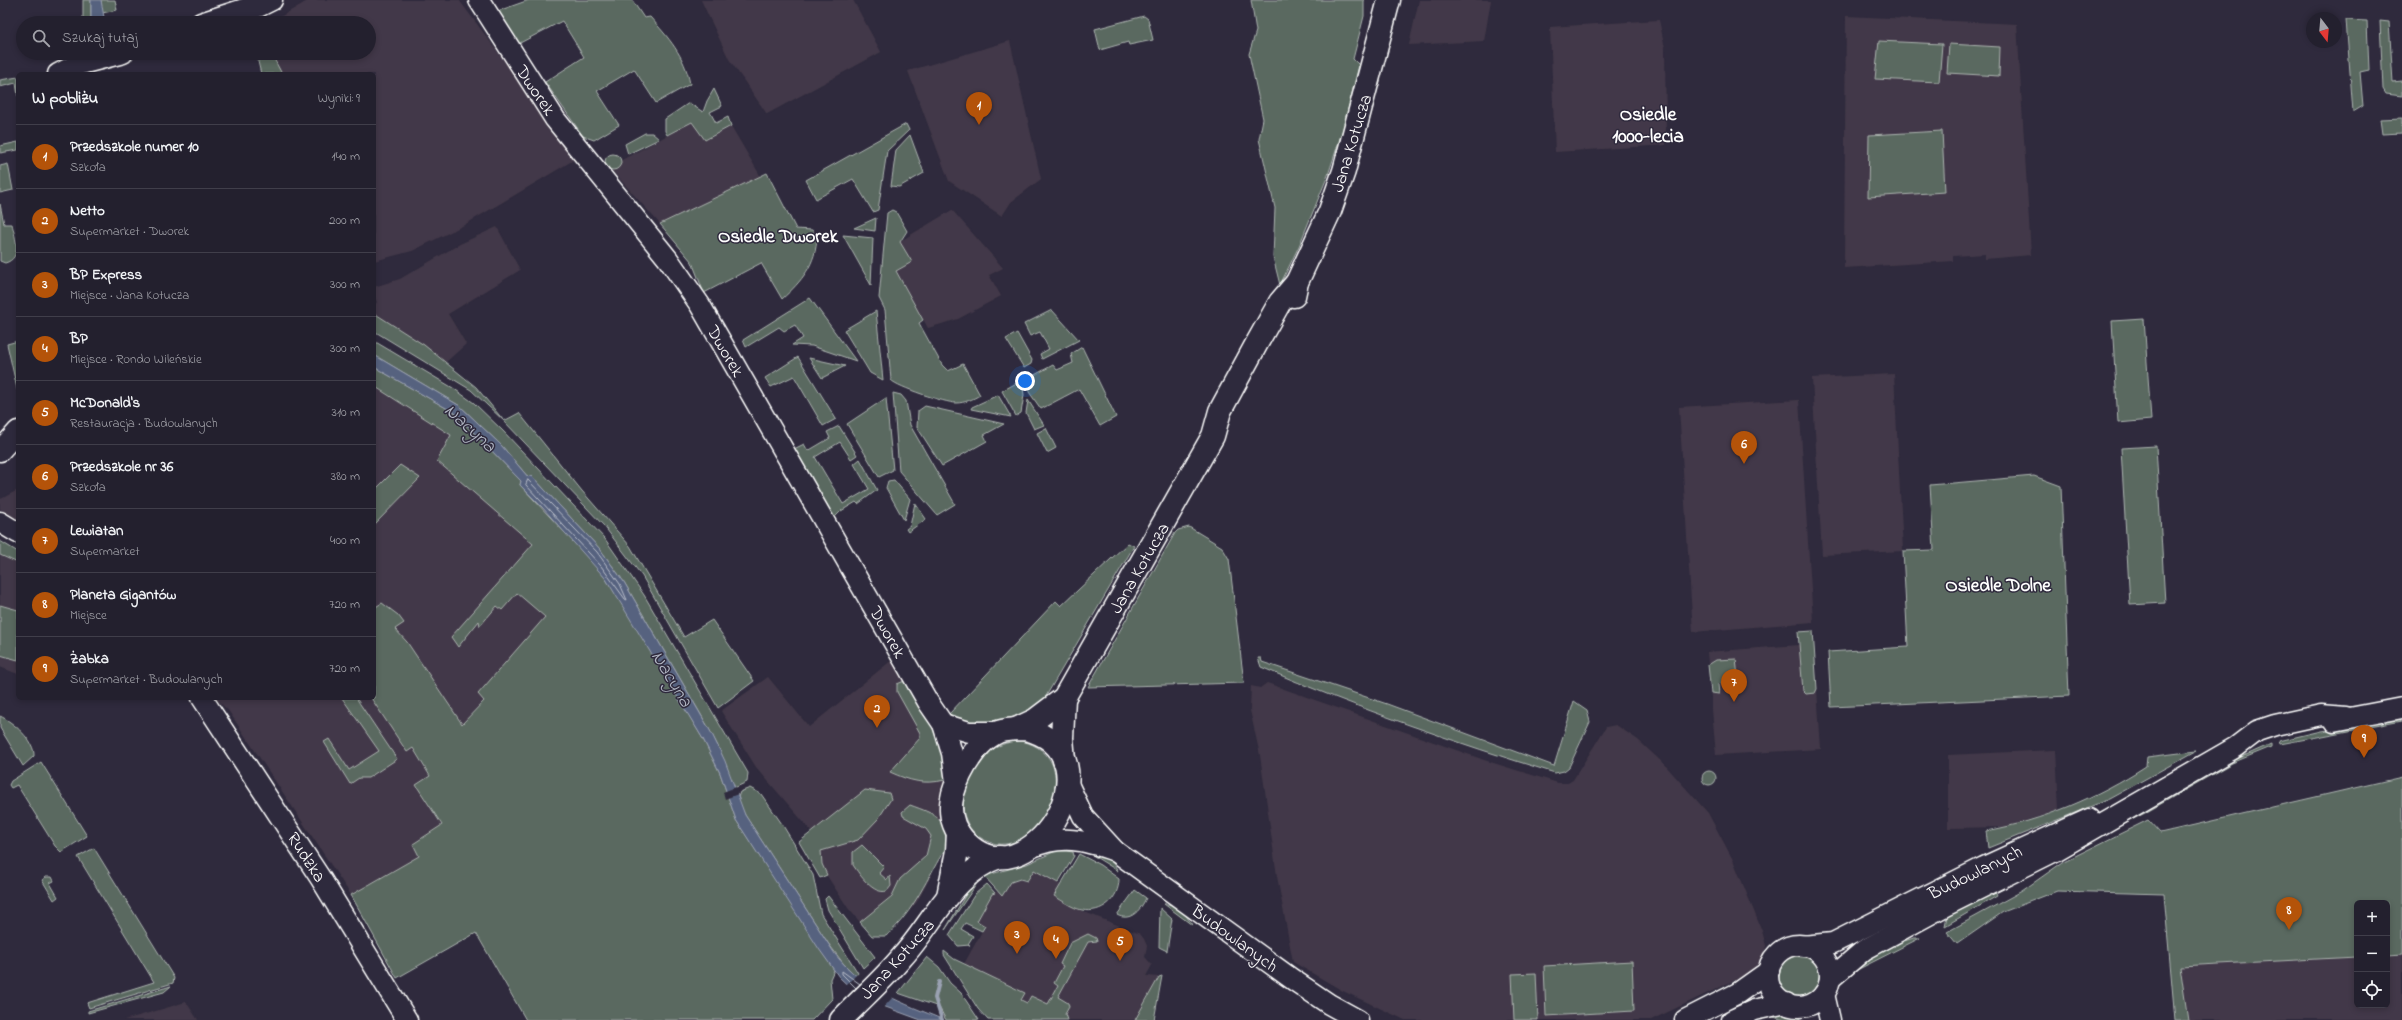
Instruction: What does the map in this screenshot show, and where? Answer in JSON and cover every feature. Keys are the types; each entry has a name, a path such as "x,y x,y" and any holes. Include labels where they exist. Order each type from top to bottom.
{"main road":[{"name":"Jana Kotucza","path":"1007,731 1034,720 1064,698 1213,436 1231,417 1291,306 1297,282 1324,224 1344,172 1389,0"},
{"name":"Jana Kotucza","path":"1064,698 1062,738 1064,760"},
{"path":"1007,731 1032,731 1050,741 1061,753 1064,760 1068,784 1060,810 1043,838 1030,848 1013,856 999,856 975,849 958,832 951,814 950,804 956,782 978,746 1007,731"},
{"name":"Jana Kotucza","path":"948,896 957,851 958,832"},
{"name":"Jana Kotucza","path":"845,1016 890,971 924,931 948,896 979,867 999,856"}],"street":[{"path":"218,16 246,5 258,7 272,0"},
{"name":"Dworek","path":"479,0 555,119 665,254 690,290 928,702 943,724 952,754 956,782"},
{"path":"61,72 69,67 97,60"},
{"path":"0,450 16,432"},
{"path":"0,522 16,532"},
{"name":"Rudzka","path":"203,700 321,879 407,1020"},
{"name":"Budowlanych","path":"1827,986 1864,950 1946,905 2055,852 2236,747 2262,743 2346,717 2402,708"},
{"path":"943,724 970,732 1007,731"},
{"name":"Budowlanych","path":"1068,784 1083,816 1115,851 1292,979 1329,1004 1358,1020"},
{"name":"Budowlanych","path":"1804,946 1824,945 1836,941 1984,867 2105,811 2148,797"},
{"name":"Budowlanych","path":"1030,848 1046,843 1074,839 1086,840 1115,851"},
{"path":"1799,1010 1773,992 1770,984 1769,971 1773,960 1779,953 1790,947 1804,946 1815,949 1824,957 1829,967 1827,986 1830,1020"},
{"path":"1685,1020 1738,993 1769,971"},
{"path":"1732,1020 1754,1010 1799,1010 1814,1003 1827,986"}],"shaded area":[{"path":"309,0 459,0 577,158 464,225 412,251 376,260 376,72 272,72 268,60 376,60 376,16 282,16"},
{"path":"701,0 853,0 881,52 767,114 729,59"},
{"path":"1419,0 1491,0 1484,41 1409,45"},
{"path":"1846,16 2017,24 2031,255 1985,259 1985,254 1953,256 1953,261 1844,268"},
{"path":"1659,20 1665,48 1666,145 1555,152 1550,27"},
{"path":"1010,41 1041,179 1011,202 1002,216 949,181 908,71"},
{"path":"692,122 705,140 731,126 761,177 660,224 609,167"},
{"path":"952,210 1003,268 989,275 1001,296 958,319 928,328 896,271 912,262 899,242"},
{"path":"497,227 520,270 448,314 466,344 446,362 376,314 376,286 400,279 460,244"},
{"path":"1894,374 1903,551 1822,555 1812,378"},
{"path":"376,387 451,435 534,544 561,623 461,725 407,642 376,630"},
{"path":"1799,400 1813,622 1693,632 1679,407"},
{"path":"16,491 16,520 0,509 0,497 1,499"},
{"path":"0,555 16,562 16,673 0,667"},
{"path":"1813,631 1821,749 1716,755 1707,652 1799,645 1798,632"},
{"path":"892,660 935,717 952,777 932,874 917,902 886,936 872,936 848,908 816,859 819,840 756,767 721,711 768,677 809,727"},
{"path":"1267,683 1487,761 1558,783 1568,783 1573,780 1606,727 1616,725 1638,740 1664,764 1708,813 1733,860 1762,931 1766,946 1761,961 1748,974 1651,1020 1405,1020 1343,991 1293,962 1277,876 1260,755 1250,710 1251,686 1260,688"},
{"path":"376,690 430,776 416,785 442,825 413,844 419,856 351,895 228,710 216,700 376,700"},
{"path":"2056,750 2059,810 2007,827 1948,828 1948,755"},
{"path":"1034,870 1061,885 1055,896 1077,909 1140,934 1144,939 1147,946 1145,957 1152,965 1146,976 1159,977 1135,1020 1067,1020 1065,1014 1032,996 1027,1003 1021,1000 1025,993 964,964 985,926 977,921 992,893 997,892 1002,895 1011,882 1020,879 1027,881"},
{"path":"2402,954 2402,1020 2188,1020 2180,966 2354,957 2354,1008 2390,1008 2390,955"},
{"path":"186,1002 198,1020 124,1020 149,1013"}],"green space":[{"path":"83,0 91,0 91,16 83,16"},
{"path":"101,0 115,0 117,10 102,13"},
{"path":"529,0 632,0 644,18 650,17 675,48 688,74 690,84 656,103 634,69 597,91 619,125 594,140 583,136 545,82 584,57 562,21 518,44 498,11"},
{"path":"1251,0 1364,0 1364,16 1353,59 1359,65 1344,126 1328,175 1299,246 1280,285 1273,257 1275,208 1259,139 1263,119 1249,54 1256,31"},
{"path":"1144,16 1148,19 1153,40 1129,45 1128,42 1100,50 1095,29"},
{"path":"2346,20 2367,21 2369,70 2360,72 2363,106 2353,112"},
{"path":"2380,21 2389,22 2393,82 2402,81 2402,96 2386,94 2383,89"},
{"path":"1879,41 1942,44 1939,82 1875,79"},
{"path":"1949,44 2000,47 1999,76 1947,73"},
{"path":"258,60 275,60 281,72 261,72"},
{"path":"16,77 16,83 0,87 0,80"},
{"path":"714,89 722,106 710,112 716,123 728,117 731,126 705,140 692,122 667,135 665,131 665,119 689,103 703,112"},
{"path":"2402,118 2402,133 2382,134 2380,119"},
{"path":"906,124 909,130 887,151 878,210 873,212 853,179 816,199 806,180"},
{"path":"1942,131 1945,192 1868,197 1869,135"},
{"path":"645,133 652,133 659,139 628,154 625,144"},
{"path":"910,135 924,173 899,187 891,186 896,150"},
{"path":"16,142 16,150 0,153 0,146"},
{"path":"613,154 620,159 621,162 616,169 613,170 606,165 605,162 610,155"},
{"path":"8,164 13,190 0,193 0,166"},
{"path":"767,173 796,229 812,230 817,237 811,264 802,279 782,299 761,263 704,293 692,262 660,224"},
{"path":"0,204 4,224 12,224 16,241 16,252 14,257 5,263 0,261"},
{"path":"892,210 896,212 907,231 900,242 912,262 896,271 923,320 919,323 942,365 948,371 963,364 980,395 972,399 956,403 942,400 902,387 891,380 885,310 879,298 887,213"},
{"path":"876,218 875,231 854,228"},
{"path":"843,235 873,238 871,285"},
{"path":"810,298 856,361 812,346 792,345 803,338 795,325 784,331 779,327 746,347 743,340"},
{"path":"1052,310 1079,340 1042,359 1040,354 1049,349 1040,332 1030,336 1024,324"},
{"path":"876,311 883,380 870,373 844,330"},
{"path":"376,314 424,345 476,387 504,421 471,390 376,332"},
{"path":"2144,319 2151,420 2118,423 2112,321"},
{"path":"1017,333 1032,360 1031,364 1024,368 1006,339"},
{"path":"16,342 16,384 7,344"},
{"path":"376,342 453,388 474,403 503,431 605,539 644,595 748,773 747,782 734,788 720,750 707,725 624,582 600,549 531,475 528,477 501,445 460,406 376,356"},
{"path":"1082,347 1116,417 1100,426 1079,389 1041,409 1029,392 1027,379 1053,365 1057,370 1073,363 1071,354"},
{"path":"798,357 836,419 823,426 794,376 771,387 765,378"},
{"path":"809,358 845,366 822,378"},
{"path":"376,368 455,413 521,481 520,485 598,568 623,604 703,739 720,773 736,820 834,970 830,979 832,999 812,1020 526,1020 476,933 397,978 351,895 419,856 413,844 442,825 416,785 430,776 413,748 407,752 372,700 376,700 376,607 382,603 398,615 404,623 395,629 407,642 462,724 484,701 478,694 545,617 517,593 502,610 497,606 480,626 479,621 458,647 451,637 533,544 437,461 451,435 376,387"},
{"path":"1022,380 1024,395 1021,413 1016,416 1002,391"},
{"path":"893,393 901,395 906,401 910,425 955,504 937,515 899,471"},
{"path":"998,395 1011,417 971,409 972,407"},
{"path":"886,398 893,470 879,477 847,424"},
{"path":"1028,400 1044,425 1034,429 1026,413"},
{"path":"925,406 1004,424 984,435 987,441 942,466 917,427 918,411"},
{"path":"519,413 582,491 630,546 684,637 712,620 754,681 718,708 642,576 604,526 504,421"},
{"path":"839,426 857,455 851,459 840,442 815,457 843,504 869,489 854,464 860,459 877,490 858,504 856,502 841,511 833,519 794,449 804,444 808,451 830,438 827,432"},
{"path":"1046,428 1056,448 1047,453 1037,433"},
{"path":"2156,446 2165,603 2130,605 2121,448"},
{"path":"400,465 420,478 376,523 376,489"},
{"path":"2034,476 2061,486 2069,696 1831,707 1828,652 1908,647 1903,551 1934,550 1930,485"},
{"path":"894,480 910,499 904,520 886,488 888,481"},
{"path":"915,503 926,519 908,532 906,529 910,526"},
{"path":"1189,527 1222,547 1229,559 1244,683 1088,687 1175,533 1178,530"},
{"path":"0,541 16,551 16,562 0,555"},
{"path":"1128,543 1134,546 1042,703 1028,711 999,721 980,723 970,722 961,720 949,714 1056,601 1061,606"},
{"path":"0,605 16,609 16,659 0,655"},
{"path":"1813,631 1817,689 1815,693 1806,694 1803,691 1798,632"},
{"path":"1258,658 1261,658 1262,662 1387,704 1554,766 1574,701 1587,710 1590,722 1569,767 1564,771 1555,773 1481,750 1370,711 1261,667"},
{"path":"1736,659 1738,677 1727,678 1727,682 1718,684 1719,694 1711,693 1708,665 1716,660"},
{"path":"907,680 942,742 945,780 930,782 917,781 904,778 890,772 920,738 920,733 897,692 897,684"},
{"path":"343,700 357,700 397,759 368,778 359,778 350,784 324,742 329,739 349,770 379,751"},
{"path":"0,716 17,727 31,744 34,756 23,766 0,728"},
{"path":"2398,719 2402,721 2280,744 2279,741 2321,731"},
{"path":"1021,741 1042,751 1053,767 1055,786 1050,806 1039,824 1024,837 1006,844 987,841 974,833 966,820 963,802 965,792 979,763 992,750 1006,743"},
{"path":"2271,744 2271,747 2232,763 2145,813 2069,852 2219,767"},
{"path":"2196,751 2109,799 1988,848 1986,831 2028,821 2089,798 2146,766 2147,757"},
{"path":"41,762 87,836 61,852 55,846 17,785 11,788 9,785 11,781"},
{"path":"1706,771 1712,771 1716,775 1716,781 1712,785 1706,785 1702,781 1702,775"},
{"path":"2402,777 2402,954 2390,955 2390,900 2354,900 2354,957 2180,966 2188,1020 2175,1020 2164,894 2057,891 2003,912 1957,944 1947,932 2022,891 2063,862 2148,820 2160,833"},
{"path":"750,788 761,794 782,824 813,875 821,914 858,973 856,976 843,963 828,943 745,815 737,800 740,792"},
{"path":"865,790 889,793 891,799 878,819 858,840 821,851 822,864 827,875 820,878 799,842"},
{"path":"910,805 927,811 938,818 944,828 947,846 913,905 905,916 886,936 872,936 860,922 892,896 900,879 926,856 931,836 926,829 903,816 902,812"},
{"path":"862,845 884,867 879,873 887,880 890,876 891,886 887,891 877,890 872,887 863,879 853,865 853,852"},
{"path":"94,848 174,978 173,983 89,1008 87,1003 154,982 78,857"},
{"path":"1058,850 1073,852 1074,856 1058,883 1034,870 1027,881 1020,879 1011,882 1002,896 984,876 1027,864"},
{"path":"1099,852 1111,860 1118,871 1089,853"},
{"path":"1079,854 1100,865 1119,879 1113,899 1108,904 1096,910 1089,911 1078,909 1054,896"},
{"path":"46,877 52,877 54,881 50,883 58,897 54,900 42,880"},
{"path":"978,879 978,882 945,930 968,891"},
{"path":"987,884 995,893 992,894 977,921 985,926 982,931 965,923 961,929 973,936 968,944 970,945 958,946 949,935 975,894"},
{"path":"1135,890 1146,898 1142,906 1136,913 1128,917 1117,915"},
{"path":"1994,890 1997,896 1945,926 1947,916"},
{"path":"828,896 875,957 863,968 828,910 825,899"},
{"path":"1164,904 1173,905 1181,910 1192,925"},
{"path":"1160,908 1172,919 1167,951 1159,947"},
{"path":"1088,934 1096,938 1097,941 1088,942 1058,997 1068,1003 1069,1007 1065,1014 1067,1020 988,1020 978,1009 944,955 944,951 954,959 1025,993 1021,1000 1027,1003 1031,996 1048,1004 1058,986 1054,983 1063,966 1060,964 1070,943"},
{"path":"1920,938 1857,970 1855,965 1904,941"},
{"path":"1796,955 1804,955 1812,958 1818,964 1821,976 1818,988 1812,994 1804,997 1796,997 1788,994 1782,988 1779,980 1779,972 1782,964 1788,958"},
{"path":"927,957 939,967 950,983 961,993 979,1020 946,1020 939,1007 898,993"},
{"path":"1632,961 1634,1011 1546,1016 1544,966"},
{"path":"1536,973 1538,1020 1514,1020 1512,974"},
{"path":"1162,976 1154,1020 1135,1020 1159,977"},
{"path":"171,986 164,992 88,1013 88,1011"},
{"path":"1784,1013 1796,1016 1803,1020 1784,1020 1770,1016"}],"water":[{"path":"91,0 101,0 104,16 91,16"},
{"name":"Nacyna","path":"376,356 460,406 501,445 528,477 531,475 600,549 624,582 712,734 725,761 745,815 835,954 858,977 871,986 899,1001 944,1020 921,1020 872,1002 856,993 839,977 819,949 736,820 720,773 703,739 606,579 542,507 520,485 521,481 455,413 376,368"}],"pier":[{"path":"92,60 118,60 121,72 94,72"},
{"path":"736,787 738,794 725,799 723,792"},
{"path":"857,974 878,990 893,997 883,1008 855,994 845,986"}],"waterway":[{"path":"939,982 935,998 942,1020"}],"place":[{"name":"Przedszkole numer 10","path":"979,125"},
{"name":"Przedszkole nr 36","path":"1744,464"},
{"name":"Lewiatan","path":"1734,702"},
{"name":"Netto","path":"877,728"},
{"name":"Żabka","path":"2364,758"},
{"name":"Planeta Gigantów","path":"2289,930"},
{"name":"BP Express","path":"1017,954"},
{"name":"BP","path":"1056,959"},
{"name":"McDonald's","path":"1120,961"}],"district":[{"name":"Osiedle 1000-lecia","path":"1648,124"},
{"name":"Osiedle Dworek","path":"778,235"},
{"name":"Osiedle Dolne","path":"1998,584"}]}
